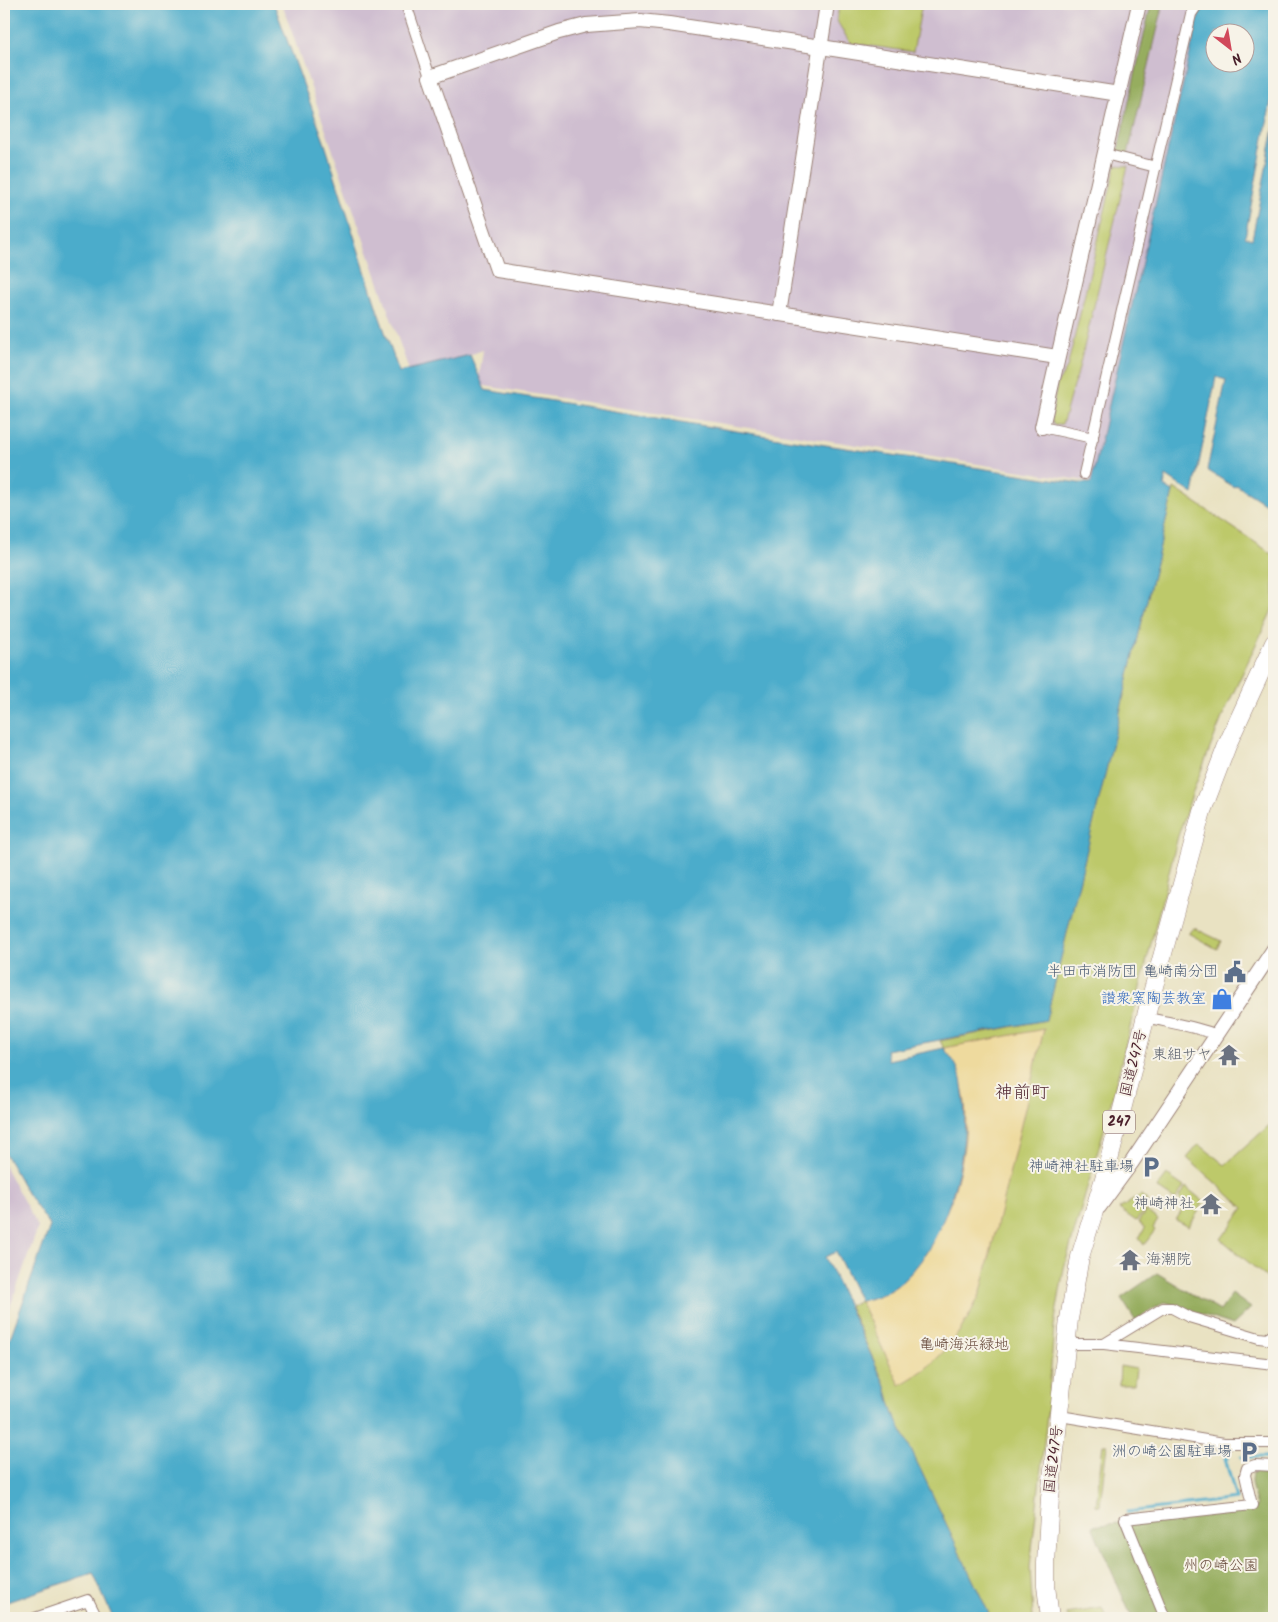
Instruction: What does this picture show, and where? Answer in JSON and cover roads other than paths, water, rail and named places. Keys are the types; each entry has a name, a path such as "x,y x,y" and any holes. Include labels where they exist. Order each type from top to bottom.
{"highway":[{"name":"国道247号","path":"1050,1618 1046,1586 1050,1498 1072,1303 1080,1257 1106,1172 1145,1017 1202,811 1228,743 1274,643"}],"street":[{"path":"406,4 496,270 1057,357"},
{"path":"779,314 827,4"},
{"path":"1093,438 1042,427 1139,4"},
{"path":"1084,474 1191,14 1198,4"},
{"path":"430,77 560,32 614,22 640,21 821,46 1118,94"},
{"path":"1104,154 1156,167"},
{"path":"1094,1214 1132,1162 1274,950"},
{"path":"1145,1017 1195,1027 1217,1035"},
{"path":"1104,1344 1163,1308 1168,1307 1188,1317 1259,1338 1267,1339 1274,1334"},
{"path":"1068,1344 1104,1344 1274,1364"},
{"path":"1060,1416 1224,1443 1274,1443"},
{"path":"1165,1618 1126,1519 1252,1505 1245,1475 1247,1468 1255,1465 1274,1466"},
{"path":"35,1618 88,1600 97,1618"}],"water":[{"path":"4,4 274,4 325,144 399,372 470,355 485,390 779,438 1079,483 1091,483 1200,10 1204,4 1274,4 1274,31 1271,35 1274,38 1274,86 1245,237 1252,239 1274,128 1274,509 1236,485 1234,487 1207,470 1226,380 1216,377 1193,494 1166,476 1164,486 1173,492 1046,1020 886,1050 888,1060 944,1048 958,1070 965,1117 959,1171 951,1199 941,1226 928,1250 913,1271 891,1290 860,1301 836,1252 825,1257 886,1387 893,1412 991,1618 113,1618 93,1573 4,1603 4,1355 50,1226 27,1193 4,1152"}],"waterway":[{"path":"1241,1457 1274,1457"},
{"path":"1127,1512 1236,1499 1225,1458 1228,1458"}],"place":[{"name":"半田市消防団 亀崎南分団","path":"1235,972"},
{"name":"讃衆窯陶芸教室","path":"1222,999"},
{"name":"東組サヤ","path":"1229,1055"},
{"name":"神崎神社駐車場","path":"1151,1167"},
{"name":"神崎神社","path":"1211,1204"},
{"name":"海潮院","path":"1130,1260"},
{"name":"洲の崎公園駐車場","path":"1249,1452"}],"district":[{"name":"神前町","path":"1022,1093"}],"park label":[{"name":"亀崎海浜緑地","path":"964,1345"},
{"name":"州の崎公園","path":"1221,1566"}]}
